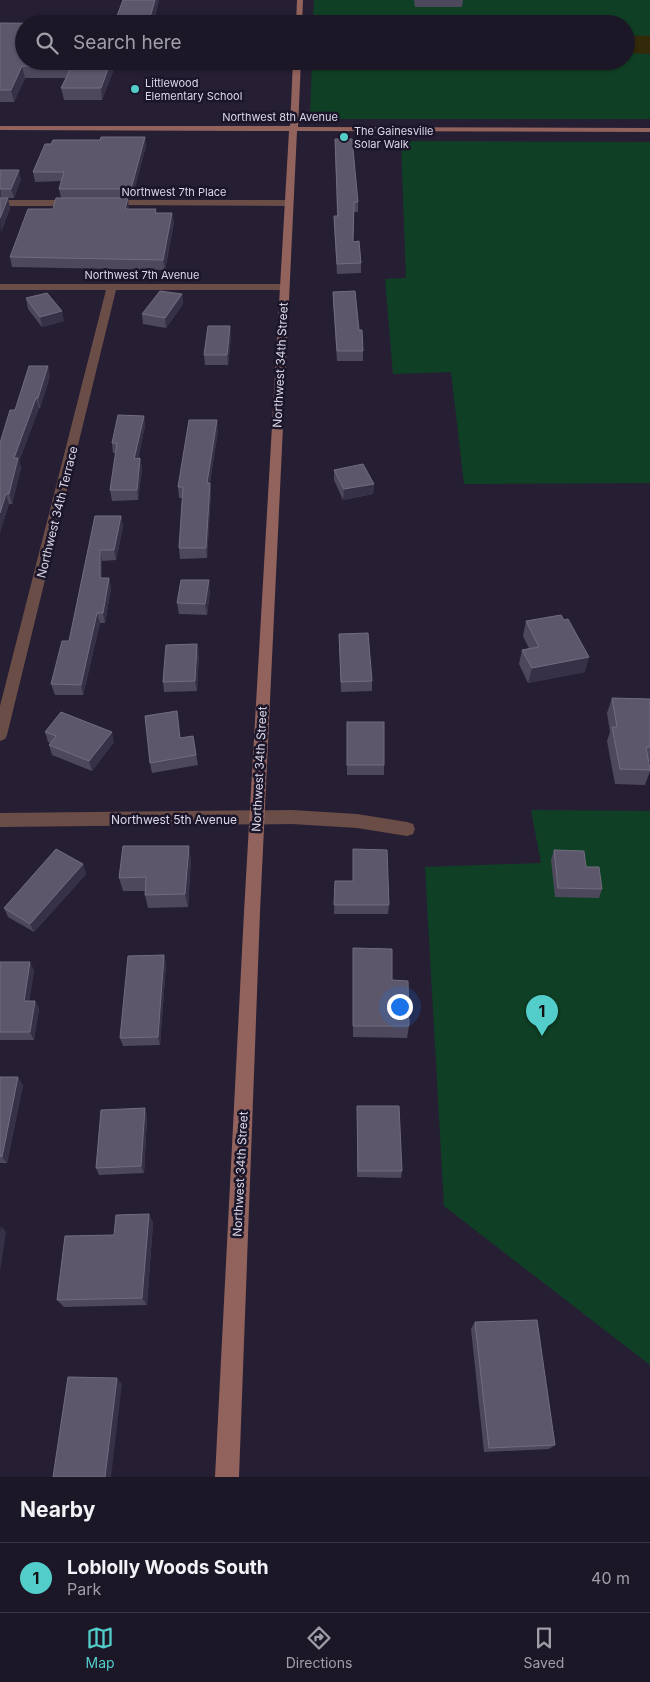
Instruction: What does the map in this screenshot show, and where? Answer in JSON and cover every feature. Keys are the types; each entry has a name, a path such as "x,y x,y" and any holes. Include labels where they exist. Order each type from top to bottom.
{"main road":[{"path":"299,15 300,0"},
{"name":"Northwest 34th Street","path":"226,1477 256,818 295,70"},
{"name":"Northwest 8th Avenue","path":"0,128 650,130"}],"street":[{"path":"0,203 80,203"},
{"name":"Northwest 7th Place","path":"100,203 288,204"},
{"name":"Northwest 7th Avenue","path":"0,287 284,287"},
{"name":"Northwest 34th Terrace","path":"0,736 112,287"},
{"name":"Northwest 5th Avenue","path":"0,820 292,817 357,821 407,829"}],"green space":[{"path":"314,0 650,0 650,119 310,119 312,70 635,70 635,15 313,15"},
{"path":"401,141 650,142 650,483 464,484 451,372 393,374 385,279 406,278"},
{"path":"531,810 650,811 650,1365 444,1206 425,867 541,863"}],"sand":[{"path":"635,35 650,36 650,54 635,53"}],"building":[{"path":"123,0 155,0 151,15 117,15"},
{"path":"0,23 15,23 15,70 20,70 11,90 0,90"},
{"path":"70,70 108,70 101,88 61,88"},
{"path":"101,137 145,137 131,189 59,189 64,172 33,172 45,144 51,144 53,140 100,140"},
{"path":"335,139 352,139 358,202 354,202 353,242 359,241 361,263 337,264 334,216 338,216"},
{"path":"0,170 19,170 11,189 0,189"},
{"path":"0,198 8,198 0,218"},
{"path":"56,198 128,198 125,209 156,209 155,213 172,213 163,260 10,257 28,209 53,209"},
{"path":"160,291 182,294 165,318 142,314"},
{"path":"355,291 359,330 362,330 363,351 337,351 333,292"},
{"path":"47,293 62,311 40,317 26,298"},
{"path":"208,326 230,326 227,355 204,355"},
{"path":"29,366 48,366 38,398 36,398 14,458 18,458 9,494 6,494 0,513 0,443 10,410 15,410"},
{"path":"118,415 144,416 134,459 140,458 137,490 110,490 117,443 112,443"},
{"path":"189,420 217,420 207,483 210,483 206,548 179,548 183,487 178,487"},
{"path":"363,464 374,484 344,489 334,470"},
{"path":"95,516 121,516 114,550 100,550 100,578 109,578 103,613 97,613 81,685 51,684 62,641 69,641"},
{"path":"181,580 209,580 205,604 177,603"},
{"path":"561,615 564,620 568,619 589,657 532,668 522,650 539,647 526,621"},
{"path":"368,633 372,681 341,682 339,634"},
{"path":"197,644 195,681 163,682 166,645"},
{"path":"612,698 650,699 650,747 646,747 650,770 620,769 612,727 617,727"},
{"path":"177,711 180,738 193,736 196,755 150,763 145,716"},
{"path":"61,712 112,732 89,761 49,745 56,736 45,732"},
{"path":"347,722 384,722 384,765 347,765"},
{"path":"123,846 189,846 185,894 145,895 146,877 119,878"},
{"path":"56,849 83,864 30,924 4,908"},
{"path":"353,849 387,850 389,905 334,905 335,881 353,881"},
{"path":"554,850 584,851 586,867 599,867 602,889 558,888"},
{"path":"353,948 392,949 392,980 408,981 409,1026 353,1026"},
{"path":"164,955 158,1037 120,1038 128,956"},
{"path":"0,962 30,962 24,1001 35,1001 30,1032 0,1032"},
{"path":"0,1077 18,1077 2,1157 0,1156"},
{"path":"357,1106 399,1106 402,1171 358,1171"},
{"path":"145,1108 141,1166 96,1168 101,1110"},
{"path":"149,1214 142,1298 57,1300 65,1236 114,1235 116,1215"},
{"path":"537,1320 555,1445 489,1448 475,1322"},
{"path":"68,1377 117,1378 105,1477 53,1477"}],"place":[{"name":"Littlewood Elementary School","path":"135,89"},
{"name":"The Gainesville Solar Walk","path":"344,137"},
{"name":"Loblolly Woods South","path":"542,1036"}]}
